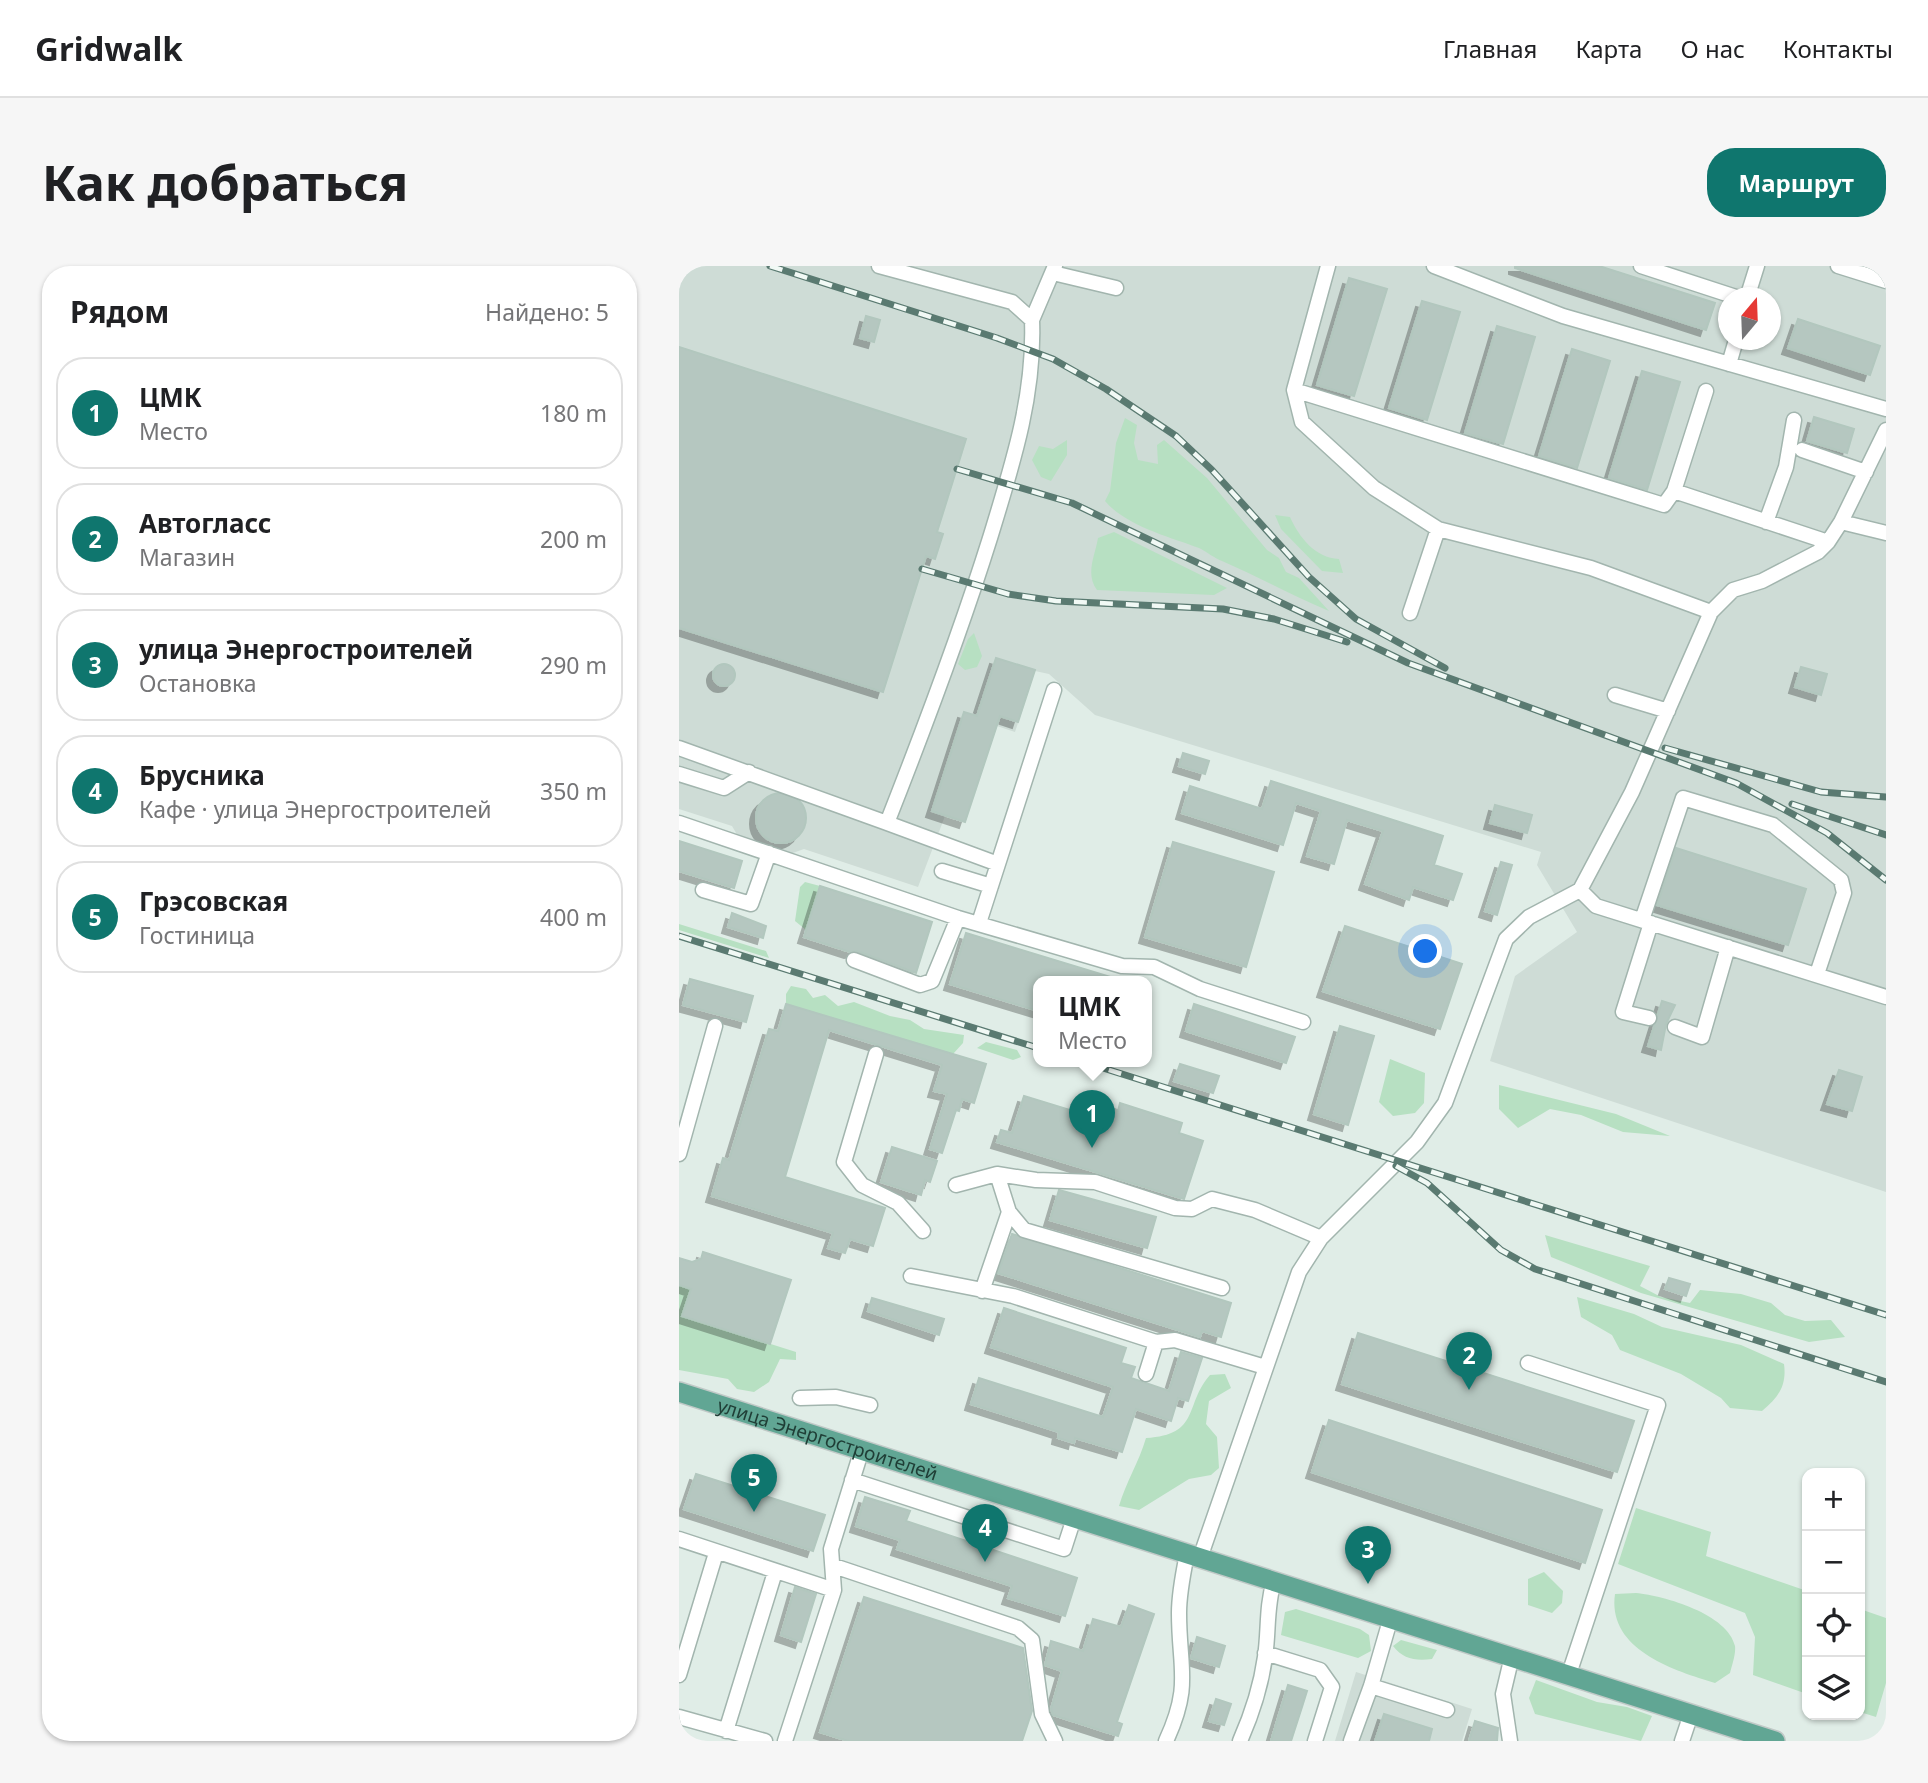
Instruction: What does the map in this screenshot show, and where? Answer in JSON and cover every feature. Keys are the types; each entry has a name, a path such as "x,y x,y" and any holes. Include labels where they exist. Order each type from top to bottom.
{"main road":[{"name":"улица Энергостроителей","path":"679,1392 1775,1741"}],"lane":[{"path":"879,266 914,271 1012,302 1031,320"},
{"path":"1328,266 1294,390 1302,422 1374,488 1438,529 1591,568 1711,612"},
{"path":"1434,266 1563,316 1886,409"},
{"path":"1641,266 1718,291"},
{"path":"1750,287 1757,266"},
{"path":"1837,266 1886,281"},
{"path":"887,823 949,660 1020,440 1033,352 1031,320 1054,269 1116,288"},
{"path":"1730,365 1734,350"},
{"path":"1294,390 1664,505 1674,491 1706,391"},
{"path":"1766,522 1786,467 1794,421"},
{"path":"1166,1741 1177,1717 1184,1687 1179,1616 1180,1589 1299,1272 1321,1238 1417,1142 1445,1103 1506,939 1529,917 1580,890 1632,792 1711,612 1733,590 1762,581 1818,552 1828,542 1841,523 1886,430"},
{"path":"1802,450 1866,472"},
{"path":"1674,491 1828,542"},
{"path":"1841,523 1886,533"},
{"path":"1410,612 1438,529"},
{"path":"979,923 1054,690"},
{"path":"1615,695 1668,711"},
{"path":"679,748 998,864"},
{"path":"679,774 724,788 749,772"},
{"path":"1649,1018 1623,1012 1646,922 1683,798 1773,825 1841,880 1844,893 1817,974"},
{"path":"679,823 958,918 1122,966 1154,967 1200,989 1303,1022"},
{"path":"703,890 751,904 769,853"},
{"path":"942,871 991,886"},
{"path":"1580,890 1597,906 1886,997"},
{"path":"854,960 919,985 932,981 958,918"},
{"path":"1675,1027 1702,1037 1728,947"},
{"path":"679,1154 715,1026"},
{"path":"876,1054 844,1162 862,1185 898,1203 923,1231"},
{"path":"956,1185 997,1174 1036,1180 1095,1182 1175,1208 1192,1209 1212,1199 1255,1210 1321,1238"},
{"path":"997,1174 1009,1212 1024,1230 1222,1288"},
{"path":"982,1291 1009,1212"},
{"path":"911,1276 1013,1296 1156,1342 1175,1340 1265,1367"},
{"path":"1146,1374 1156,1342"},
{"path":"1528,1363 1658,1405 1569,1674"},
{"path":"800,1398 836,1397 870,1405"},
{"path":"785,1741 834,1590 831,1549 862,1449"},
{"path":"852,1480 1064,1549 1074,1518"},
{"path":"679,1539 834,1590"},
{"path":"679,1675 716,1553"},
{"path":"834,1566 1018,1628 1032,1640 1042,1714 1056,1738 1055,1741"},
{"path":"726,1731 775,1572"},
{"path":"1240,1741 1251,1716 1265,1653 1268,1601 1273,1581"},
{"path":"1351,1741 1371,1686 1391,1617"},
{"path":"1265,1653 1320,1670 1332,1687 1315,1741"},
{"path":"1510,1741 1503,1694 1512,1656"},
{"path":"1371,1686 1447,1710"},
{"path":"1682,1741 1691,1714"},
{"path":"679,1717 765,1741"}],"shaded area":[{"path":"679,266 1886,266 1886,1192 1490,1061 1515,976 1577,932 1537,865 1541,852 1095,715 1049,674 1035,671 1015,732 997,726 965,822 945,816 918,887 804,849 790,854 739,838 732,826 679,809"},
{"path":"1356,1672 1472,1709 1462,1741 1335,1741"}],"green space":[{"path":"1125,418 1137,425 1134,443 1138,460 1158,464 1157,445 1164,440 1207,478 1267,550 1279,558 1286,572 1299,578 1329,611 1199,548 1136,524 1114,510 1105,501 1110,491 1116,443"},
{"path":"1067,440 1067,455 1051,481 1041,477 1032,460 1039,446 1053,449"},
{"path":"1275,515 1290,517 1298,532 1315,551 1339,559 1343,573 1322,571 1281,529"},
{"path":"1114,532 1227,588 1214,595 1097,590 1091,571 1098,538"},
{"path":"974,633 982,656 977,667 965,670 958,664 968,639"},
{"path":"805,882 820,886 806,930 795,921 800,887"},
{"path":"679,924 766,951 769,958 679,930"},
{"path":"791,986 806,989 813,998 825,995 838,1006 854,1002 890,1016 910,1020 924,1029 964,1035 963,1043 953,1054 786,1004 786,994"},
{"path":"986,1042 1017,1050 1021,1057 1013,1060 977,1048"},
{"path":"1390,1059 1425,1073 1424,1103 1415,1113 1393,1116 1379,1102"},
{"path":"1499,1085 1616,1114 1670,1136 1623,1132 1581,1115 1550,1109 1518,1128 1499,1109"},
{"path":"1545,1235 1650,1266 1640,1286 1661,1297 1690,1303 1700,1290 1741,1294 1771,1303 1785,1315 1805,1321 1831,1320 1845,1337 1809,1342 1641,1293 1551,1257"},
{"path":"679,1285 691,1289 683,1316 796,1352 796,1360 780,1359 769,1382 754,1392 737,1389 728,1379 679,1370"},
{"path":"1577,1297 1634,1314 1662,1327 1741,1345 1784,1364 1783,1385 1773,1401 1762,1411 1730,1408 1721,1398 1681,1374 1620,1350 1612,1335 1581,1317"},
{"path":"1225,1374 1231,1388 1209,1401 1206,1424 1217,1437 1219,1468 1211,1475 1189,1479 1139,1510 1119,1506 1146,1438 1176,1431 1189,1416 1202,1386 1210,1375"},
{"path":"1636,1508 1711,1532 1706,1556 1802,1589 1802,1692 1753,1675 1755,1637 1745,1613 1618,1564"},
{"path":"1544,1572 1563,1591 1562,1603 1552,1613 1528,1605 1528,1579"},
{"path":"1636,1593 1663,1598 1694,1609 1721,1625 1735,1646 1730,1673 1715,1683 1662,1664 1632,1643 1621,1629 1615,1613 1615,1594"},
{"path":"1296,1609 1360,1629 1369,1635 1371,1651 1358,1658 1281,1635 1285,1612"},
{"path":"1865,1611 1886,1618 1886,1683 1876,1717 1865,1714"},
{"path":"1401,1640 1437,1650 1432,1659 1410,1658 1393,1646"},
{"path":"1536,1680 1597,1702 1627,1707 1652,1716 1641,1741 1535,1714 1529,1698"}],"building":[{"path":"1515,266 1599,266 1715,303 1706,330"},
{"path":"1349,278 1387,289 1354,396 1317,385"},
{"path":"1422,301 1460,312 1427,420 1389,408"},
{"path":"866,316 880,320 874,342 860,338"},
{"path":"1798,319 1880,346 1870,375 1788,348"},
{"path":"1497,326 1535,337 1503,444 1465,433"},
{"path":"679,347 966,439 937,532 943,534 935,559 926,556 883,692 679,628"},
{"path":"1572,349 1610,361 1577,468 1539,456"},
{"path":"1642,371 1680,382 1647,490 1609,478"},
{"path":"1814,417 1854,429 1847,453 1807,441"},
{"path":"996,658 1035,670 1018,722 1000,716 965,822 932,811 964,712 977,716"},
{"path":"724,664 732,667 735,675 732,683 724,686 716,683 713,675 716,667"},
{"path":"1801,667 1827,674 1821,695 1795,687"},
{"path":"1183,753 1209,761 1205,774 1179,766"},
{"path":"1271,781 1443,836 1434,865 1462,874 1453,900 1413,887 1409,900 1365,884 1383,831 1347,820 1334,864 1307,856 1321,811 1296,803 1283,845 1182,813 1190,786 1262,809"},
{"path":"781,793 798,801 806,818 798,835 781,843 764,835 756,818 764,801"},
{"path":"1495,805 1532,815 1527,833 1490,823"},
{"path":"679,841 742,861 734,888 679,871"},
{"path":"1173,842 1274,872 1246,967 1145,937"},
{"path":"1676,848 1806,889 1788,945 1657,905"},
{"path":"1501,862 1512,865 1497,915 1485,911"},
{"path":"820,886 932,922 916,973 857,951 850,952 804,937"},
{"path":"732,913 766,926 763,938 728,927"},
{"path":"1345,926 1462,964 1440,1029 1323,991"},
{"path":"966,933 1107,976 1033,976 1033,1009 950,984"},
{"path":"690,979 753,996 746,1022 683,1005"},
{"path":"1662,1001 1675,1005 1666,1024 1661,1050 1648,1046"},
{"path":"786,1004 986,1064 974,1103 962,1099 942,1153 930,1149 947,1094 934,1091 942,1065 829,1030 785,1177 885,1208 873,1246 850,1239 845,1253 828,1248 833,1233 712,1196 723,1158 729,1160 769,1029 778,1031"},
{"path":"1194,1004 1295,1037 1286,1063 1186,1031"},
{"path":"1340,1026 1374,1036 1348,1125 1314,1114"},
{"path":"1180,1064 1219,1076 1213,1093 1174,1081"},
{"path":"1839,1070 1862,1077 1852,1111 1827,1104"},
{"path":"1024,1096 1086,1115 1090,1102 1118,1111 1120,1103 1182,1123 1179,1133 1203,1141 1184,1199 997,1142 1001,1130 1012,1133"},
{"path":"892,1147 937,1161 930,1182 925,1180 921,1195 881,1182"},
{"path":"1059,1190 1156,1217 1147,1248 1050,1220"},
{"path":"1012,1234 1231,1303 1221,1337 1202,1331 1200,1337 998,1273"},
{"path":"703,1252 791,1280 770,1344 682,1316 691,1289 679,1285 679,1258 692,1262 701,1259"},
{"path":"1669,1278 1690,1284 1686,1296 1665,1289"},
{"path":"872,1298 944,1319 939,1335 868,1311"},
{"path":"1004,1308 1126,1348 1121,1363 1135,1367 1131,1378 1169,1391 1181,1352 1202,1358 1188,1401 1178,1398 1171,1421 1136,1409 1122,1452 1075,1438 1074,1443 1058,1438 1059,1432 971,1404 979,1378 1103,1417 1113,1387 991,1347"},
{"path":"1358,1333 1634,1421 1617,1472 1342,1384"},
{"path":"1329,1420 1602,1510 1585,1563 1312,1472"},
{"path":"696,1474 825,1515 813,1551 684,1509"},
{"path":"865,1497 910,1511 906,1521 1077,1578 1065,1616 1008,1598 1012,1586 897,1549 900,1540 856,1526"},
{"path":"795,1587 816,1594 801,1642 781,1635"},
{"path":"864,1597 1023,1648 1032,1711 1022,1741 848,1741 820,1732"},
{"path":"1129,1605 1154,1614 1117,1722 1122,1724 1118,1736 1053,1715 1051,1709 1062,1671 1045,1665 1051,1641 1083,1651 1093,1619 1121,1627"},
{"path":"1197,1637 1225,1646 1219,1667 1191,1658"},
{"path":"1288,1685 1307,1691 1291,1741 1271,1741"},
{"path":"1216,1699 1231,1704 1224,1725 1209,1721"},
{"path":"1384,1714 1432,1729 1429,1741 1375,1741"},
{"path":"1475,1721 1498,1728 1497,1741 1469,1741"}],"railway":[{"path":"770,266 997,338 1053,359 1106,389 1176,436 1212,470 1309,577 1356,619 1445,668"},
{"path":"957,469 1072,503 1408,663 1736,783 1827,833 1886,880"},
{"path":"922,569 1008,594 1056,601 1223,609 1274,619 1347,642"},
{"path":"1665,748 1821,792 1886,797"},
{"path":"1792,804 1886,835"},
{"path":"679,936 1033,1046"},
{"path":"1100,1067 1886,1315"},
{"path":"1396,1166 1427,1183 1501,1250 1535,1269 1886,1382"}],"place":[{"name":"ЦМК","path":"1092,1148"},
{"name":"Автогласс","path":"1469,1390"},
{"name":"Грэсовская","path":"754,1512"},
{"name":"Брусника","path":"985,1562"},
{"name":"улица Энергостроителей","path":"1368,1584"}]}
